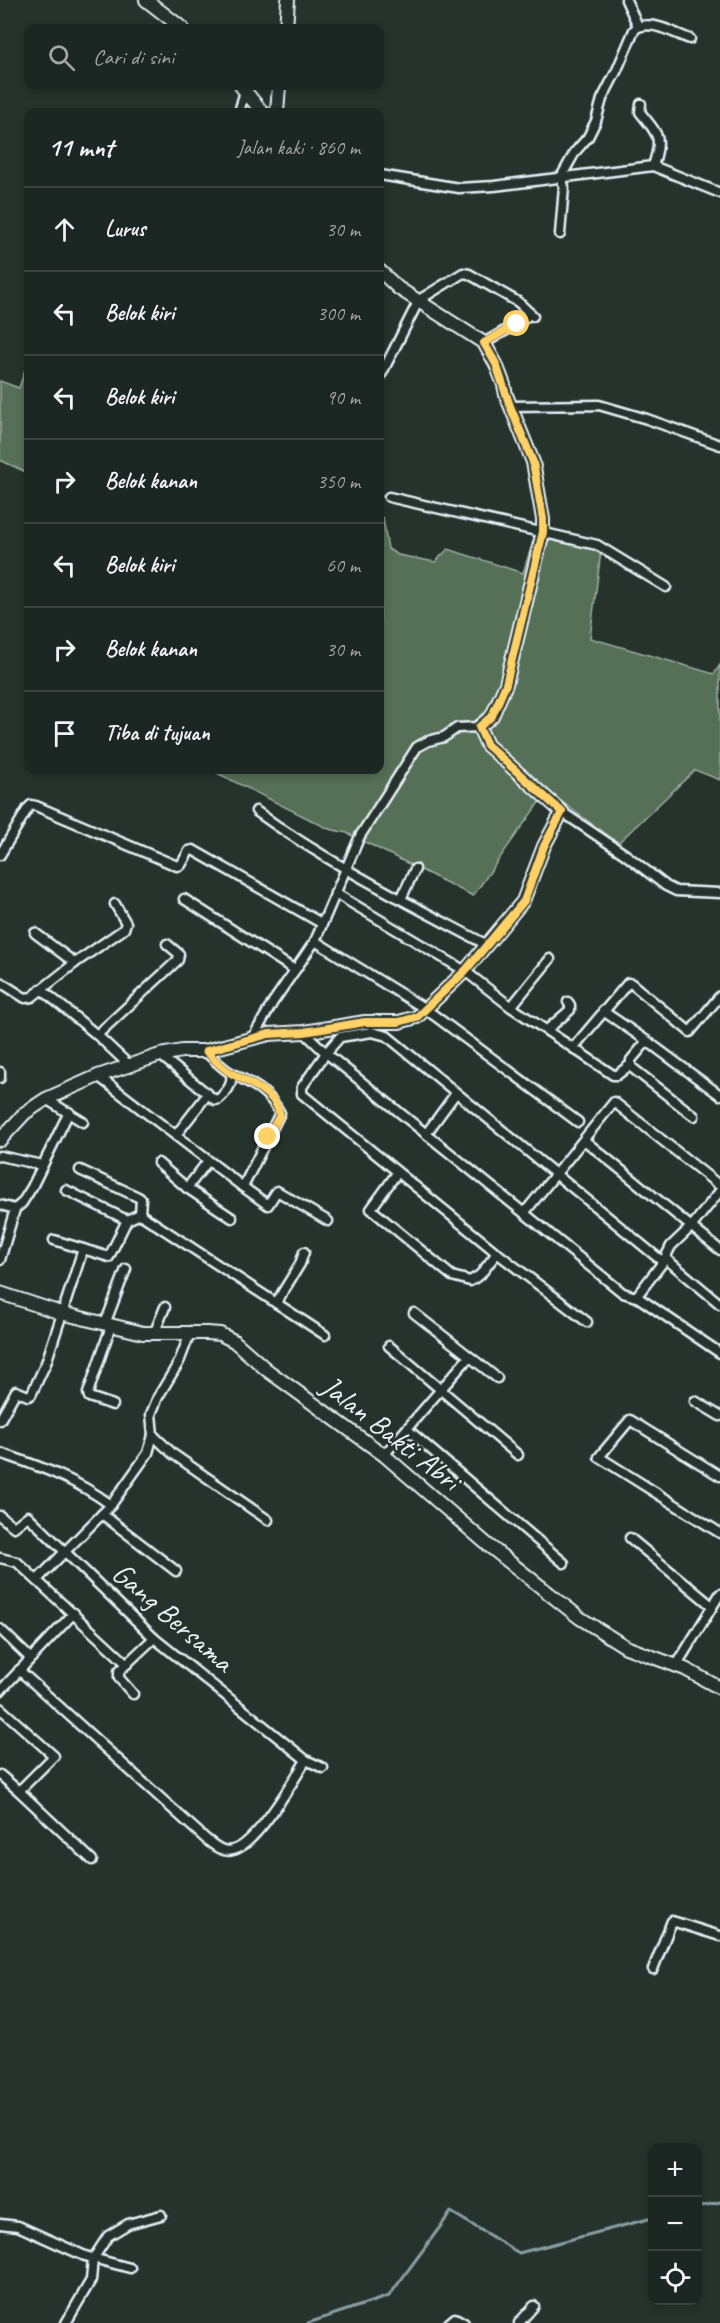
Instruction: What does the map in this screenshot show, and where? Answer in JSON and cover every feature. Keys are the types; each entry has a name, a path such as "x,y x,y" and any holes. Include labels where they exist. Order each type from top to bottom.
{"street":[{"path":"146,0 177,24"},
{"path":"286,24 288,0"},
{"path":"626,0 638,26"},
{"path":"560,234 564,187 561,177 575,152 588,138 602,99 634,30 638,26 646,25 690,39"},
{"path":"239,108 243,90"},
{"path":"245,90 259,108"},
{"path":"277,108 279,90"},
{"path":"641,104 640,112 658,133 658,149 653,166"},
{"path":"384,176 459,188 494,186 653,166 720,193"},
{"path":"384,369 419,300 463,273 470,274 518,302 532,315 484,343"},
{"path":"253,1037 273,1002 315,941 364,829 417,747 428,741 444,737 457,728 479,727 492,716 506,684 543,532 543,519 533,462 496,364 484,343 398,288 384,276"},
{"path":"510,406 600,405 720,445"},
{"path":"389,497 597,545 666,587"},
{"path":"479,727 487,745 562,812 626,855 666,886 676,891 720,893"},
{"path":"0,855 28,808 31,805 36,806 177,866 181,865 189,851 193,850 321,923"},
{"path":"256,811 294,838 345,868 487,945"},
{"path":"0,1140 25,1113 46,1099 98,1076 160,1055 182,1051 206,1051 253,1037 304,1032 365,1022 408,1021 427,1010 465,971 524,901 544,846 562,812"},
{"path":"401,899 415,869"},
{"path":"335,893 465,971 511,1007 613,1074 617,1075 630,1065 633,1057 647,1041"},
{"path":"184,898 295,970"},
{"path":"0,982 26,998 32,998 75,963 126,927 115,904"},
{"path":"35,933 75,963"},
{"path":"315,941 427,1010 578,1122"},
{"path":"97,1035 178,960 179,954 167,944"},
{"path":"511,1007 550,959"},
{"path":"573,1048 625,984 632,984 690,1032 720,996"},
{"path":"41,989 129,1065"},
{"path":"547,1030 570,1010 568,1002"},
{"path":"603,1011 720,1095"},
{"path":"304,1032 326,1053 623,1293 632,1297 636,1296 720,1353"},
{"path":"587,1322 497,1253 302,1094 302,1087 326,1053 343,1036 372,1032 382,1034 555,1175 720,1304"},
{"path":"206,1051 231,1073 256,1085 270,1098 280,1113 243,1187"},
{"path":"160,1055 212,1099 219,1099 231,1085 231,1073"},
{"path":"630,1065 694,1116"},
{"path":"0,1072 0,1078"},
{"path":"98,1076 268,1204 277,1191 328,1221"},
{"path":"426,1134 456,1093"},
{"path":"176,1135 207,1095"},
{"path":"46,1099 83,1122"},
{"path":"525,1212 614,1102 720,1186"},
{"path":"0,1260 15,1209 22,1203 69,1112"},
{"path":"584,1140 720,1250"},
{"path":"0,1156 42,1165"},
{"path":"187,1188 208,1161"},
{"path":"158,1163 187,1188 232,1218"},
{"path":"80,1170 141,1199 140,1214"},
{"path":"397,1173 371,1209 452,1276 470,1281 480,1275 497,1253"},
{"path":"66,1190 127,1220"},
{"path":"636,1296 664,1260 671,1246 718,1196"},
{"path":"0,1205 15,1209"},
{"path":"54,1240 106,1257 112,1255 127,1220 140,1214"},
{"path":"140,1214 325,1335"},
{"path":"0,1420 14,1393 19,1391 28,1396 31,1395 46,1363 83,1249"},
{"path":"276,1303 300,1264 303,1252"},
{"path":"113,1405 89,1397 88,1394 126,1269"},
{"name":"Jalan Bakti Abri","path":"0,1293 61,1313 108,1325 154,1334 190,1331 220,1334 234,1341 267,1370 384,1455 488,1545 580,1618 626,1647 676,1666 720,1688"},
{"path":"154,1334 165,1307"},
{"path":"414,1313 497,1378"},
{"path":"37,1580 111,1505 148,1453 153,1435 152,1414 158,1398 179,1362 190,1331"},
{"path":"389,1346 518,1455"},
{"path":"384,1455 469,1357"},
{"path":"695,1401 720,1416"},
{"path":"720,1476 630,1420 600,1457 720,1533"},
{"path":"406,1429 564,1563"},
{"path":"153,1435 173,1454 268,1520"},
{"path":"0,1453 65,1478 92,1491 111,1505"},
{"path":"102,1514 176,1571"},
{"name":"Gang Bersama","path":"0,1516 14,1527 28,1516 154,1638 306,1760 323,1768"},
{"path":"630,1538 712,1606"},
{"path":"0,1558 14,1560 127,1664"},
{"path":"676,1666 720,1594"},
{"path":"0,1691 74,1613"},
{"path":"0,1629 30,1658"},
{"path":"133,1694 118,1675 154,1638"},
{"path":"20,1670 207,1840 220,1849 236,1850 247,1842 286,1793 306,1760"},
{"path":"0,1708 54,1756 19,1791"},
{"path":"0,1775 92,1860"},
{"path":"653,1969 672,1921 720,1936"},
{"path":"66,2323 91,2280 93,2259 108,2236 128,2224 161,2215"},
{"path":"0,2224 18,2226 93,2259 130,2268"},
{"path":"519,2323 534,2306"},
{"path":"449,2323 455,2318 464,2323"}],"green space":[{"path":"24,373 24,471 0,460 0,381 19,388"},
{"path":"384,524 388,549 398,555 435,562 448,549 523,573 535,535 601,551 590,638 714,674 720,665 720,780 695,770 618,843 547,791 473,896 347,833 329,829 219,774 384,774"}],"waterway":[{"path":"702,2206 720,2202"},
{"path":"308,2323 389,2296 451,2212 519,2253 648,2219"}],"route":[{"path":"268,1137 280,1115 270,1098 256,1085 231,1073 206,1051 269,1034 304,1032 365,1022 408,1021 417,1017 427,1010 465,971 524,901 544,846 562,812 487,745 479,727 492,716 502,697 543,532 543,519 533,462 496,364 484,343 517,324"}]}
